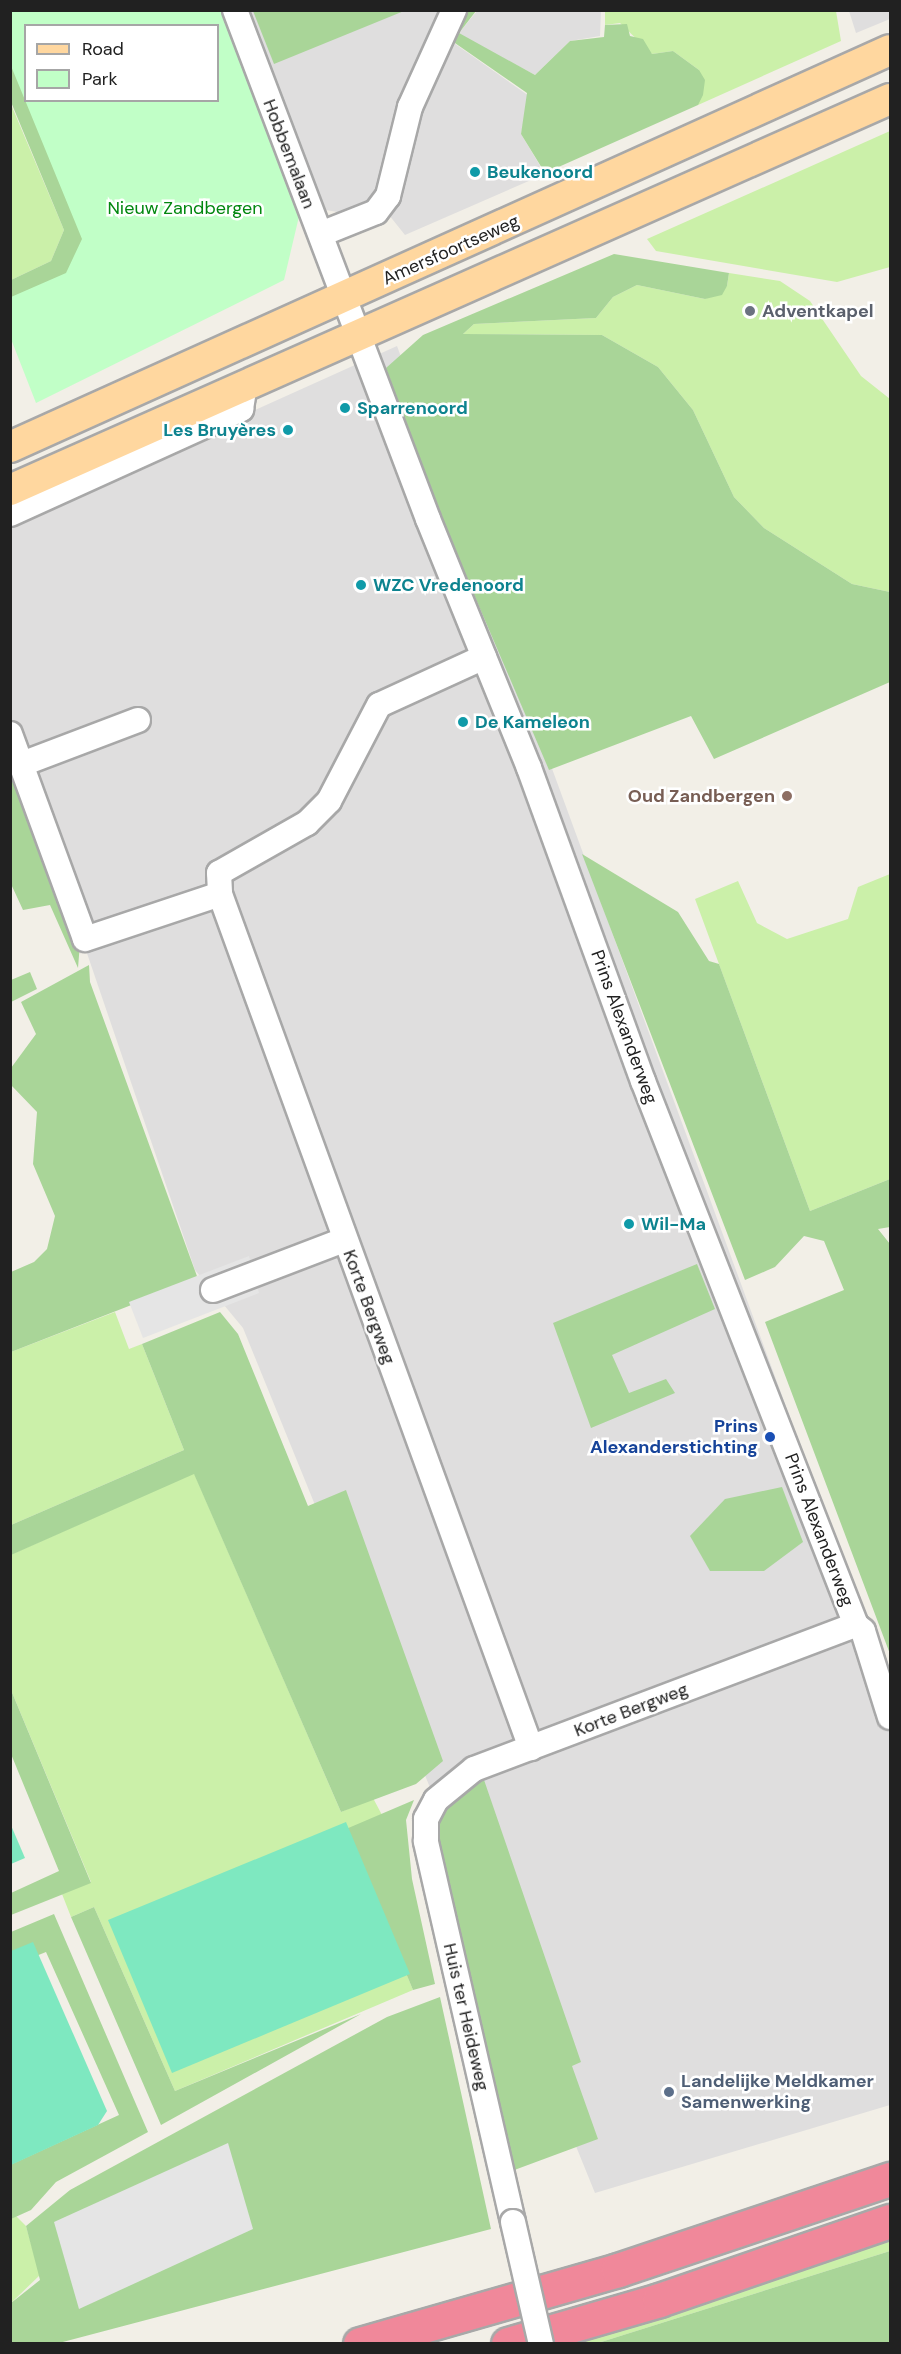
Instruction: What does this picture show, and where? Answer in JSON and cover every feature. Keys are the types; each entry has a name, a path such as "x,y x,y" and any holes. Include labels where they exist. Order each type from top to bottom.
{"highway":[{"path":"360,2343 618,2270 891,2179"},
{"path":"508,2343 659,2300 891,2221"}],"main road":[{"name":"Amersfoortseweg","path":"10,447 891,50"},
{"path":"10,490 891,99"}],"street":[{"name":"Hobbemalaan","path":"235,10 358,334"},
{"path":"321,234 376,212 388,196 410,107 454,10"},
{"name":"Prins Alexanderweg","path":"358,334 856,1625 870,1649 891,1718"},
{"path":"10,513 241,409 245,384"},
{"path":"10,734 85,939 220,894 219,873 307,823 329,801 379,705 484,657"},
{"path":"21,764 138,720"},
{"name":"Korte Bergweg","path":"220,894 344,1240 531,1748 856,1625"},
{"path":"213,1290 344,1240"},
{"name":"Huis ter Heideweg","path":"531,1748 474,1769 452,1784 426,1819 426,1841 541,2343"}],"shaded area":[{"path":"247,11 464,11 451,41 529,96 521,134 545,174 405,235 377,200 343,213 326,210"},
{"path":"477,11 601,11 600,36 570,41 535,75 458,34"},
{"path":"849,11 890,11 890,19 856,33"},
{"path":"397,346 890,1690 890,2105 595,2193 243,1328 195,1270 61,877 11,749 11,520"},
{"path":"249,1256 259,1293 143,1338 129,1302"},
{"path":"228,2143 253,2229 79,2309 54,2222"}],"green space":[{"path":"404,10 274,64 253,11"},
{"name":"Nieuw Zandbergen","path":"11,11 229,11 301,208 284,280 36,403 11,339 11,297 66,273 82,239 26,102 219,102 219,24 24,24 24,98 11,66"},
{"path":"464,11 476,11 459,33 535,75 570,41 604,37 605,25 627,24 630,36 643,39 652,54 673,51 699,70 705,80 703,95 698,105 545,173 521,134 527,93 452,41"},
{"path":"605,11 836,11 841,41 698,105 699,70 673,51 652,54 620,23 605,25"},
{"path":"10,45 24,93 24,102 27,102 88,230 78,272 11,315 11,280 51,261 64,230 11,102"},
{"path":"10,102 64,230 51,261 11,280"},
{"path":"890,131 890,267 837,282 656,251 647,239"},
{"path":"614,254 729,273 727,286 722,295 705,299 637,285 613,297 596,318 474,324 463,334 602,335 658,367 693,410 734,497 764,528 852,584 890,592 890,682 714,759 691,716 549,770 434,501 386,368 423,335"},
{"path":"729,273 780,281 810,301 861,376 890,399 890,592 852,584 764,528 734,497 693,410 658,367 602,335 463,334 474,324 596,318 613,297 637,285 705,299 727,286"},
{"path":"10,748 80,943 78,968 50,905 23,910 11,884"},
{"path":"582,854 678,912 709,961 719,964 810,1211 890,1179 890,1227 878,1229 890,1244 890,1654 765,1322 844,1290 824,1241 804,1236 775,1267 745,1280"},
{"path":"890,874 890,1179 810,1211 695,899 738,881 757,923 787,939 848,919 858,887"},
{"path":"89,965 90,982 198,1279 11,1352 11,1272 34,1262 47,1249 55,1216 33,1164 37,1112 11,1085 11,1068 36,1034 21,1002"},
{"path":"30,972 37,989 11,1002 11,980"},
{"path":"697,1264 715,1309 612,1355 629,1393 666,1379 675,1393 591,1428 553,1323"},
{"path":"115,1312 129,1349 142,1344 184,1450 11,1525 11,1352"},
{"path":"220,1312 238,1334 308,1506 346,1490 443,1761 416,1784 341,1812 194,1474 11,1555 11,1525 184,1450 142,1344"},
{"path":"194,1473 341,1812 373,1798 382,1815 347,1830 413,1990 175,2091 94,1907 71,1917 62,1894 91,1882 11,1690 10,1555"},
{"path":"782,1487 803,1542 764,1571 710,1571 690,1536 725,1499"},
{"path":"11,1690 91,1883 11,1915 11,1893 59,1871 11,1754"},
{"path":"483,1777 581,2062 572,2066 598,2139 509,2172 434,1825 442,1807"},
{"path":"414,1800 406,1820 412,1879 435,1984 413,1990 346,1829"},
{"path":"346,1822 410,1974 172,2073 108,1920"},
{"path":"10,1823 25,1858 11,1864 10,1864"},
{"path":"94,1907 175,2091 361,2014 161,2125 71,1917"},
{"path":"54,1914 148,2132 56,2182 31,2210 11,2219 10,2165 119,2115 46,1952 11,1966 11,1932"},
{"path":"33,1942 107,2111 98,2125 11,2165 11,1951"},
{"path":"440,1997 491,2229 59,2343 11,2344 11,2303 40,2280 26,2226 70,2190 387,2017"},
{"path":"16,2216 26,2226 40,2275 11,2303 11,2219"},
{"path":"890,2238 890,2251 598,2343 551,2343"},
{"path":"890,2251 890,2343 598,2343"}],"place":[{"name":"Beukenoord","path":"475,172"},
{"name":"Adventkapel","path":"750,311"},
{"name":"Sparrenoord","path":"345,408"},
{"name":"Les Bruyères","path":"288,430"},
{"name":"WZC Vredenoord","path":"361,585"},
{"name":"De Kameleon","path":"463,722"},
{"name":"Oud Zandbergen","path":"787,796"},
{"name":"Wil-Ma","path":"629,1224"},
{"name":"Prins Alexanderstichting","path":"770,1437"},
{"name":"Landelijke Meldkamer Samenwerking","path":"669,2092"}]}
